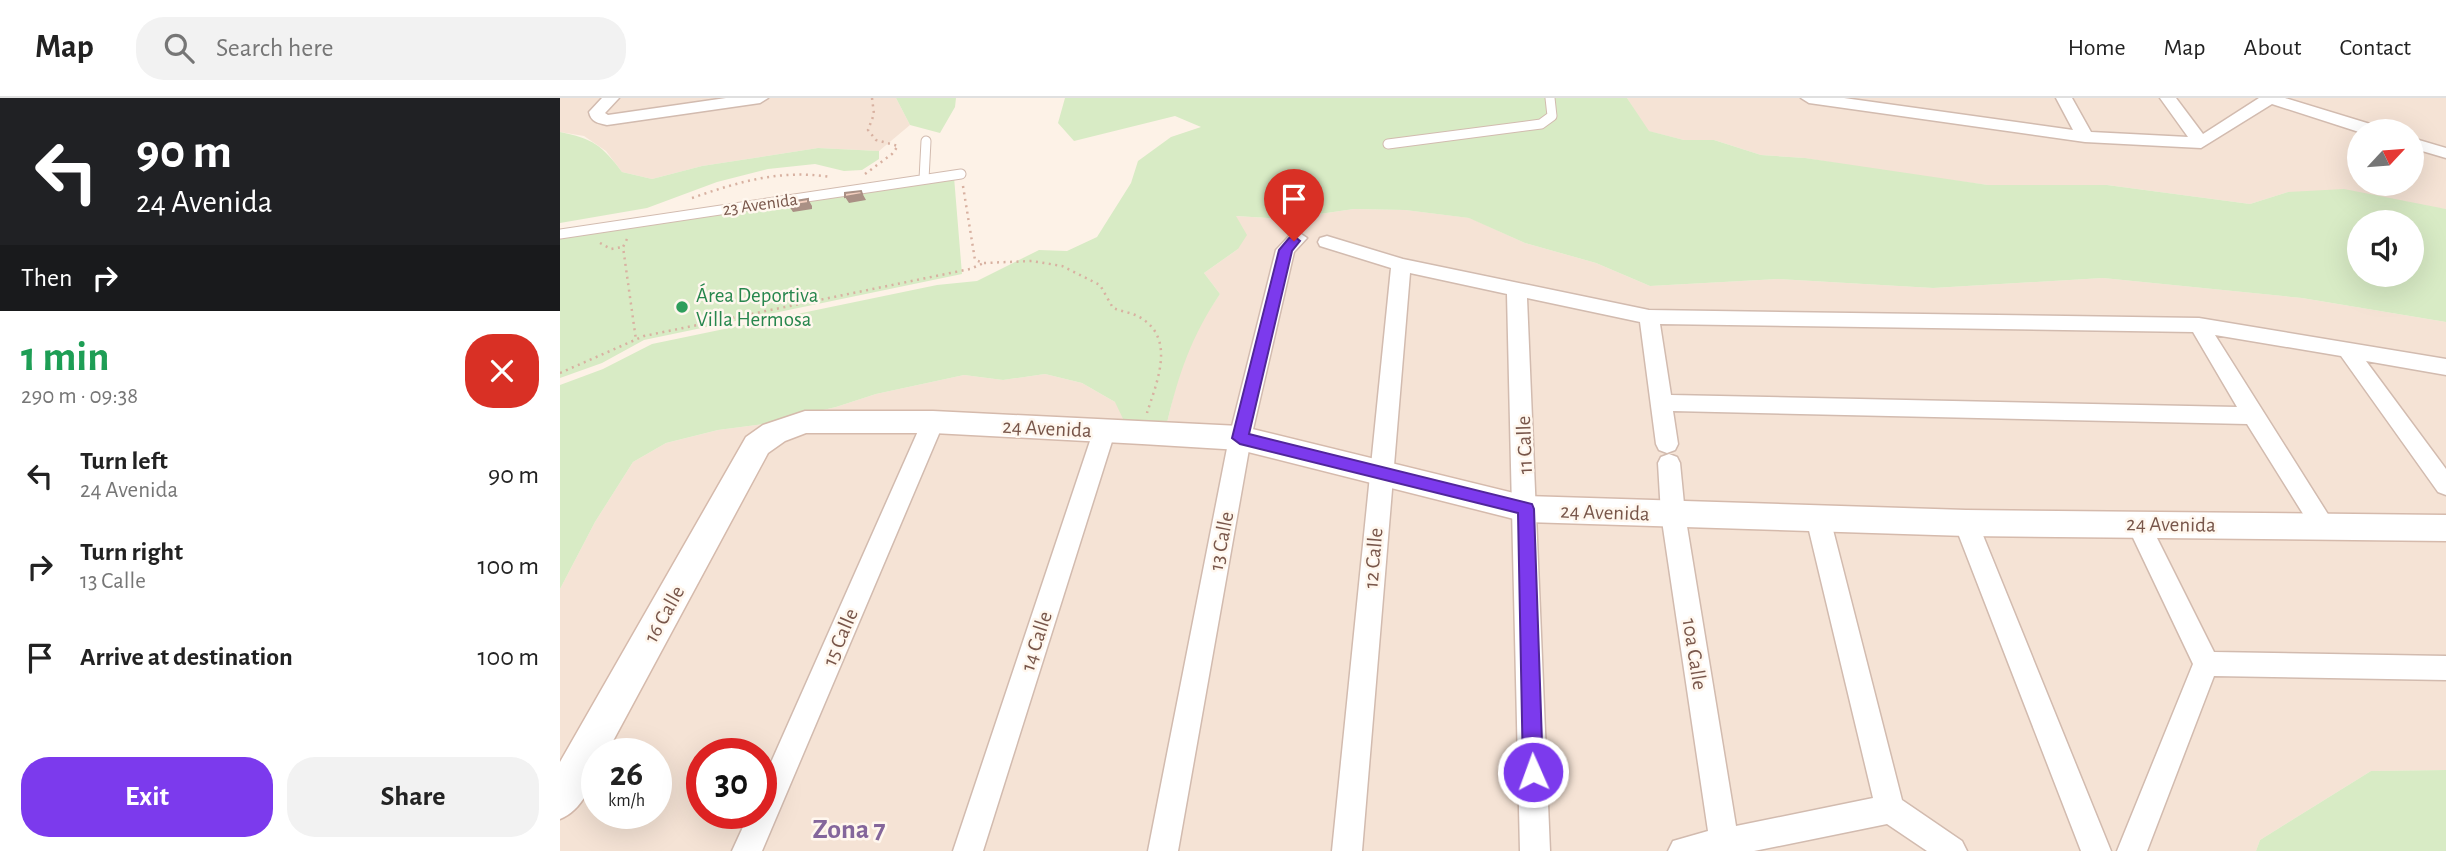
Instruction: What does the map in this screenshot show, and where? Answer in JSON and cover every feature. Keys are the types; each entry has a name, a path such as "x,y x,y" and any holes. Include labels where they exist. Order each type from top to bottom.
{"main road":[{"name":"24 Avenida","path":"774,433 805,422 933,422 1240,438 1526,509 1966,523 2446,528"},
{"name":"16 Calle","path":"566,780 757,445 774,433"}],"street":[{"path":"611,98 597,112 598,117 607,120 760,98"},
{"path":"1809,98 2085,137 2201,143 2268,99 2347,123"},
{"path":"2064,98 2085,137"},
{"path":"2168,98 2201,143"},
{"path":"2424,146 2446,153"},
{"name":"13 Calle","path":"1163,851 1240,438 1285,250 1298,238"},
{"path":"1326,242 1402,265 1649,317 2199,325 2446,367"},
{"name":"12 Calle","path":"1347,851 1380,472 1402,265"},
{"name":"11 Calle","path":"1517,290 1535,851"},
{"name":"10a Calle","path":"1649,317 1663,403 1673,514 1724,844"},
{"path":"2199,325 2323,526"},
{"path":"2347,350 2446,486"},
{"path":"1663,403 2185,412 2253,416"},
{"name":"15 Calle","path":"747,851 933,422"},
{"name":"14 Calle","path":"968,851 1104,432"},
{"path":"1818,518 1889,809 1952,851"},
{"path":"1966,523 2096,851"},
{"path":"2132,851 2206,664 2138,523"},
{"path":"2206,664 2446,668"},
{"path":"1683,851 1889,809"}],"lane":[{"path":"1388,144 1541,124 1552,116 1550,98"},
{"path":"924,179 926,141"},
{"name":"23 Avenida","path":"560,234 961,174"}],"path":[{"path":"865,174 892,154 898,146 876,140 868,130 874,114 872,98"},
{"path":"684,200 775,173 811,173 831,177"},
{"path":"961,174 973,255 975,260 984,263"},
{"path":"634,222 623,247 636,340"},
{"path":"595,243 604,244 611,249 623,247"},
{"path":"560,373 644,336 970,269 984,263 1032,261 1062,266 1100,285 1113,307 1145,320 1155,329 1160,338 1162,355 1142,432"}],"shaded area":[{"path":"560,98 896,98 910,125 879,151 818,148 702,166 652,179 622,172 606,151 584,136 560,132"},
{"path":"1627,98 2446,98 2446,209 2288,192 2250,204 2107,185 1988,185 1805,158 1761,155 1714,140 1684,140 1648,131"},
{"path":"1354,209 1405,210 1470,218 1525,243 1596,263 1650,286 1778,279 1933,288 2103,278 2302,298 2446,322 2446,770 2371,771 2260,840 2256,851 560,851 560,589 595,522 633,462 666,443 718,430 764,424 836,407 876,394 964,375 1003,380 1045,374 1082,383 1115,402 1167,423 1179,372 1199,325 1220,294 1204,273 1238,249 1235,216 1285,219"}],"green space":[{"path":"896,98 956,98 955,107 940,133 910,125"},
{"path":"1065,98 1627,98 1649,131 1684,140 1714,140 1761,155 1805,158 1988,185 2107,185 2250,204 2288,192 2344,189 2347,190 2347,196 2380,196 2446,209 2446,322 2302,298 2103,278 1933,288 1778,279 1650,286 1596,263 1525,243 1469,218 1405,210 1354,209 1285,219 1236,216 1247,235 1238,249 1204,273 1220,294 1201,325 1187,356 1167,423 1125,423 1115,402 1082,383 1045,374 1003,380 964,375 876,394 836,407 764,424 718,430 666,443 633,462 595,522 560,589 560,385 603,369 652,344 937,285 977,281 1039,250 1067,251 1097,237 1131,183 1138,161 1171,137 1201,127 1175,116 1074,141 1058,123"},
{"path":"560,132 596,144 622,172 652,179 702,166 818,148 879,151 879,159 862,170 844,171 815,164 768,169 717,182 647,208 560,223"},
{"name":"Área Deportiva Villa Hermosa","path":"954,177 962,274 644,340 602,363 560,378 560,236"},
{"path":"2446,770 2446,851 2256,851 2260,840 2371,771"}],"building":[{"path":"861,191 862,194 845,197 845,193"},
{"path":"808,199 808,203 789,206 790,202"}],"place":[{"name":"Área Deportiva Villa Hermosa","path":"682,307"}],"district":[{"name":"Zona 7","path":"849,828"}],"route":[{"path":"1294,241 1285,250 1240,438 1526,509 1533,772"}]}
